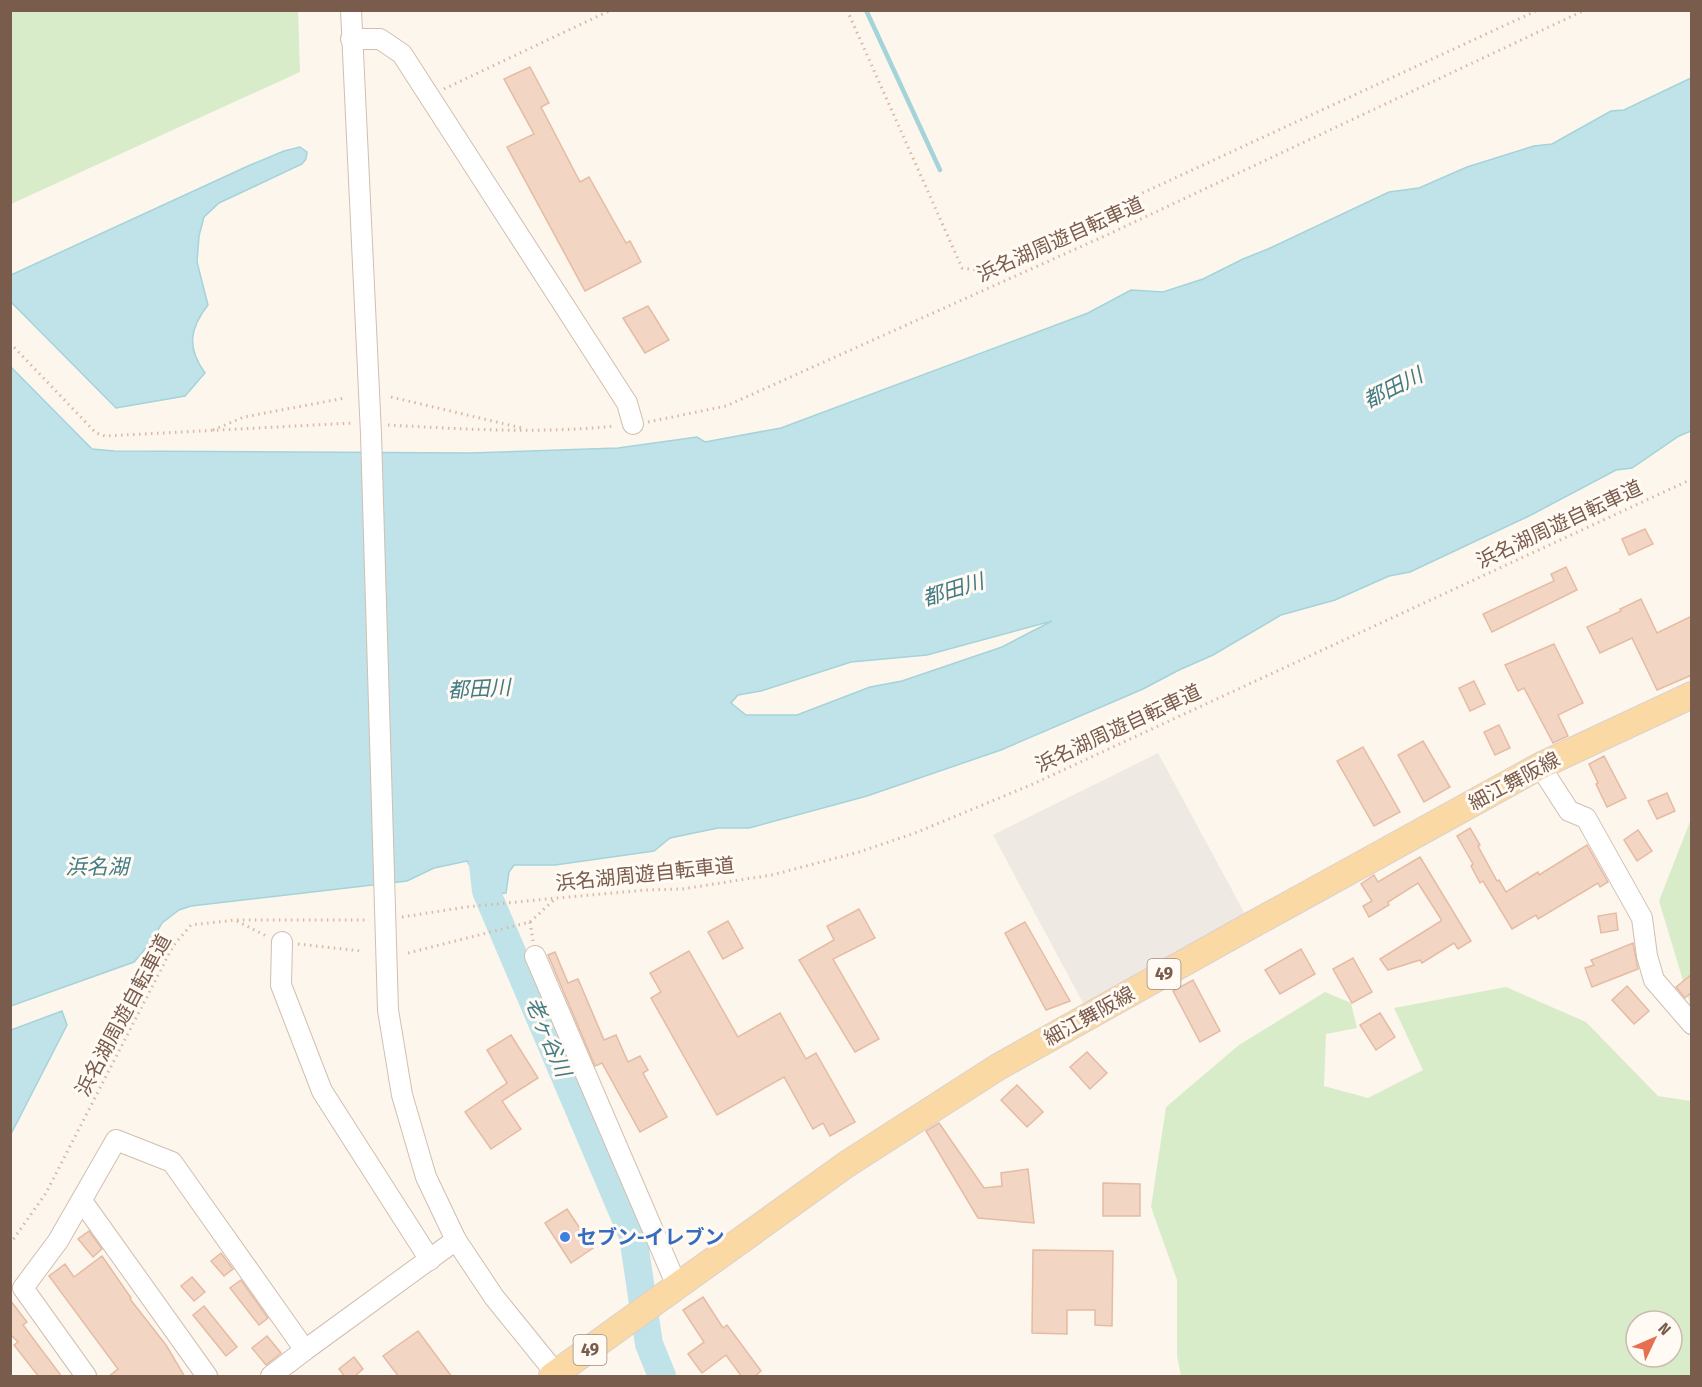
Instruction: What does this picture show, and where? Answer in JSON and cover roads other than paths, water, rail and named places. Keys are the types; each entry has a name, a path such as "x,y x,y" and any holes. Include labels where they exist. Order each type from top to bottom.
{"main road":[{"name":"細江舞阪線","path":"555,1376 847,1164 998,1067 1540,766 1692,695"}],"street":[{"path":"351,10 372,427 388,1010 402,1095 426,1177 456,1240 494,1297 555,1376"},
{"path":"351,39 380,39 402,54 627,403 633,424"},
{"path":"1540,766 1569,811 1586,818 1642,918 1647,956 1654,981 1692,1024"},
{"path":"282,942 281,985 322,1091 430,1260"},
{"path":"535,956 670,1292"},
{"path":"86,1377 23,1288 58,1241 116,1140 172,1162 305,1350"},
{"path":"82,1201 207,1377"},
{"path":"271,1377 456,1240"}],"water":[{"path":"1691,78 1691,431 1679,436 1632,468 1616,470 1531,515 1410,572 1389,576 1335,600 1281,615 1213,655 1143,689 1001,750 867,796 749,828 718,828 670,838 654,851 555,865 514,865 509,872 506,893 484,895 467,861 434,868 407,881 191,906 179,910 162,923 152,941 134,962 11,1006 11,367 92,449 470,453 618,448 697,437 705,442 781,428 1088,313 1131,290 1163,292 1203,279 1389,192 1419,188 1467,167 1534,146 1552,144 1611,111 1624,110","holes":["1052,621 1002,647 902,681 870,687 797,715 746,715 731,703 738,695 761,691 851,662 927,655"]},
{"path":"300,147 307,152 302,164 219,203 204,217 199,236 197,262 208,305 194,330 193,347 205,373 185,396 116,408 11,302 11,275 248,166"},
{"path":"62,1011 67,1025 11,1134 11,1030"}],"waterway":[{"path":"866,10 940,170"},
{"name":"老ヶ谷川","path":"482,856 486,891 633,1236 649,1344 662,1376"}],"place":[{"name":"セブン-イレブン","path":"565,1237"}],"water label":[{"name":"都田川","path":"1393,388"},
{"name":"都田川","path":"953,590"},
{"name":"都田川","path":"479,689"},
{"name":"浜名湖","path":"97,867"}]}
